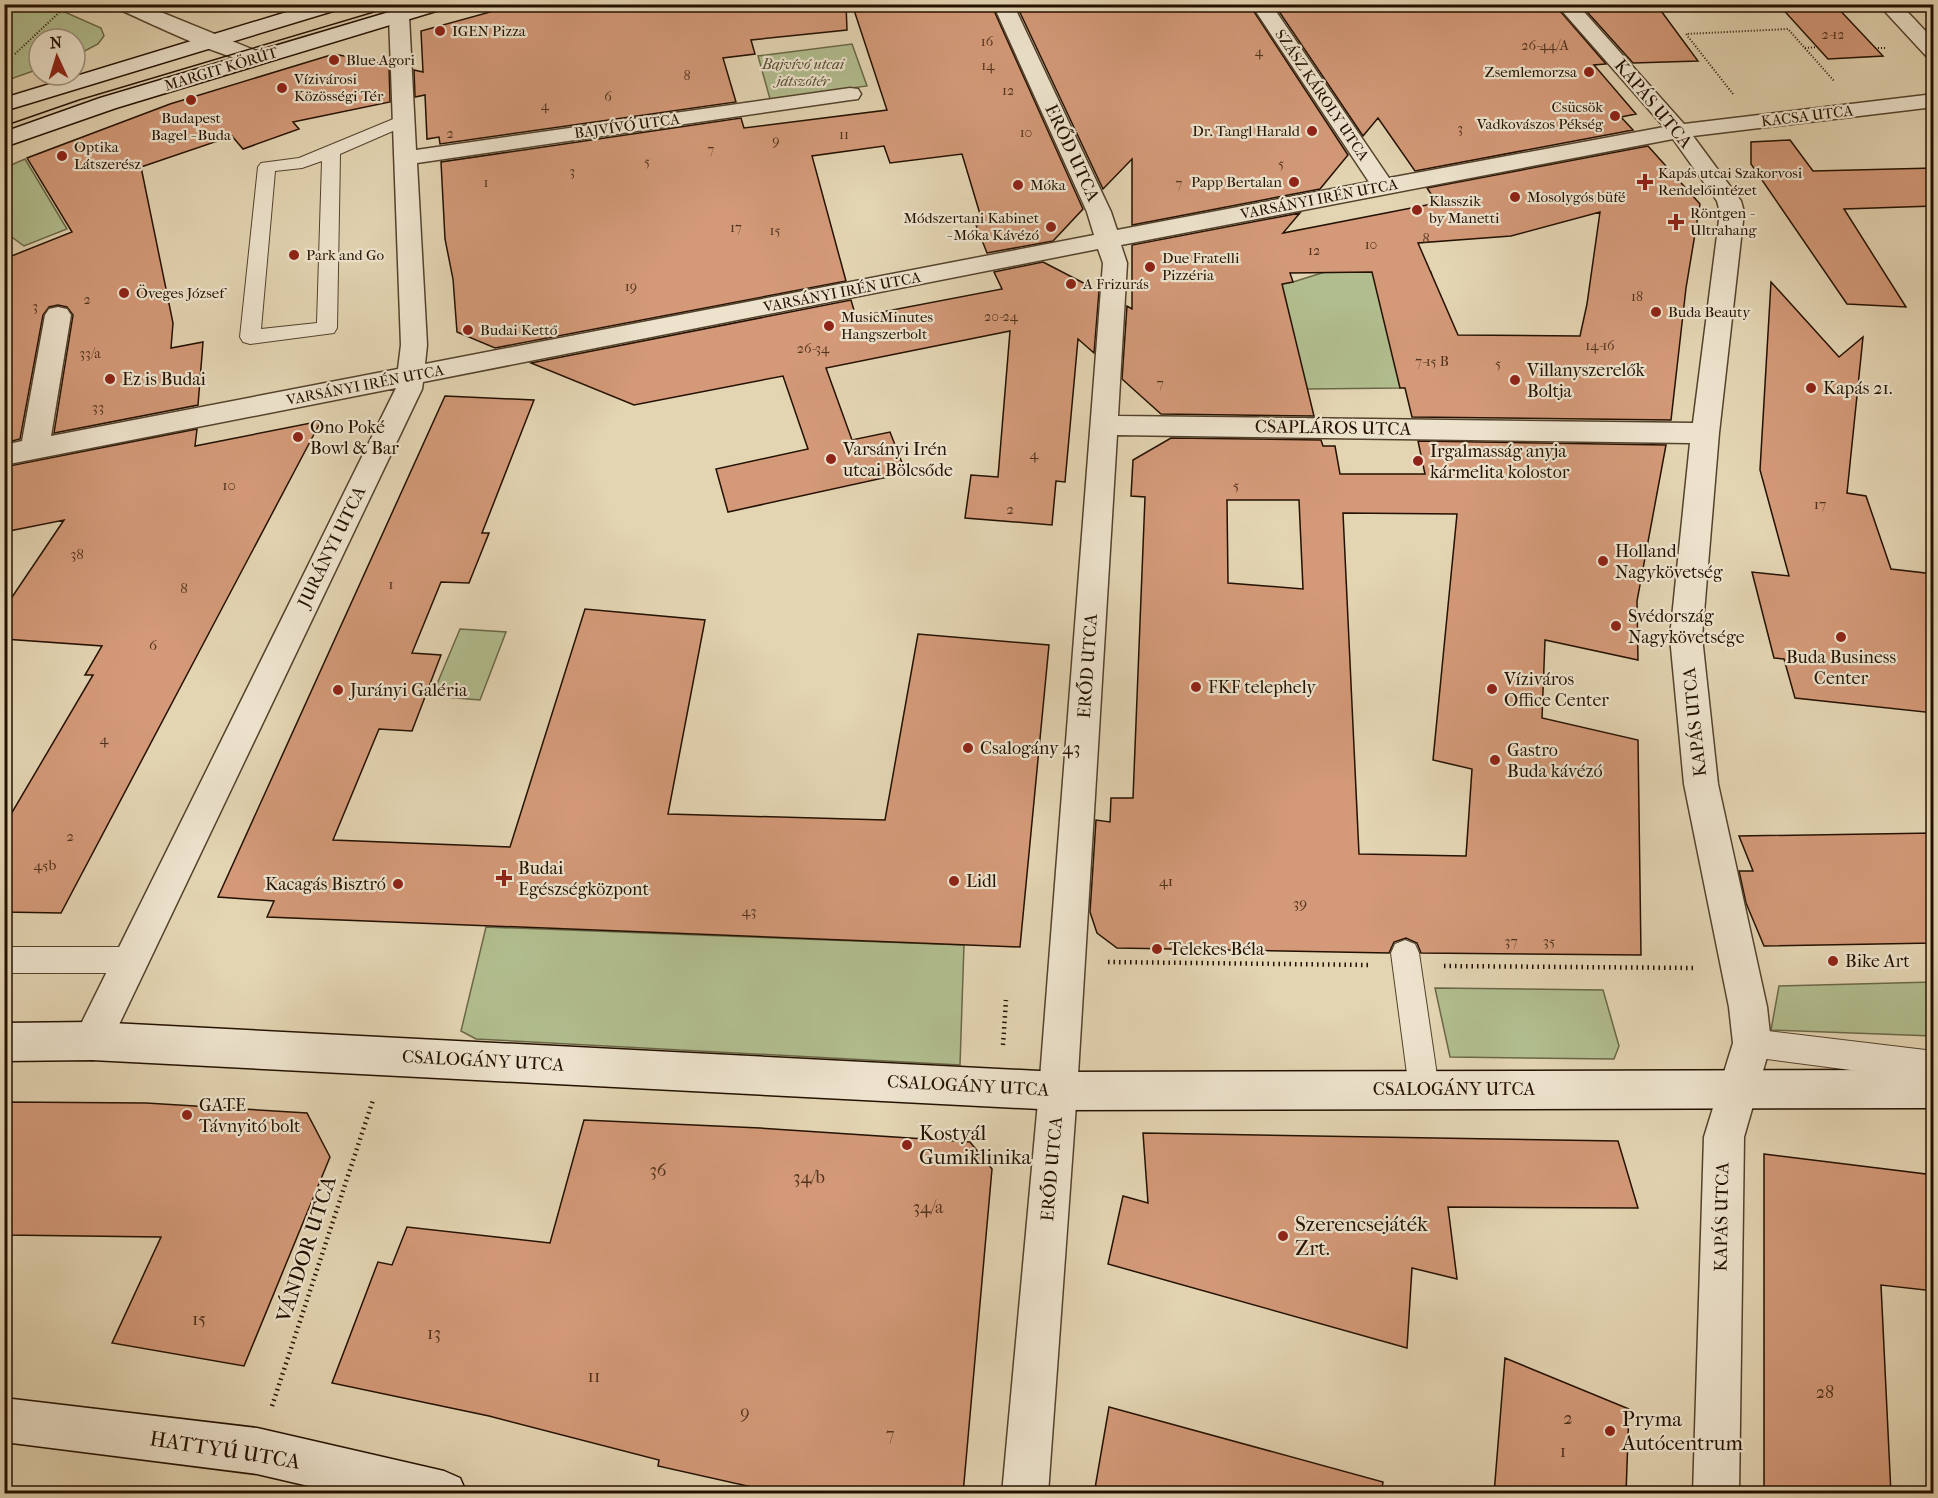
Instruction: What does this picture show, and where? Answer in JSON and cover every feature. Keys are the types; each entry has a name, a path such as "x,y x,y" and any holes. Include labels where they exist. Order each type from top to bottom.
{"street":[{"path":"123,4 208,41 257,58"},
{"name":"MARGIT KÖRÚT","path":"4,105 208,41 336,4"},
{"name":"MARGIT KÖRÚT","path":"4,140 117,100 439,4"},
{"name":"ERŐD UTCA","path":"1003,4 1099,212 1115,263 1058,1091 1025,1494"},
{"name":"SZÁSZ KÁROLY UTCA","path":"1261,4 1383,186"},
{"name":"KAPÁS UTCA","path":"1566,4 1675,125 1729,201 1732,212 1706,434 1686,637 1701,784 1748,1007 1752,1043 1724,1137 1716,1494"},
{"path":"1888,4 1925,32 1934,52"},
{"name":"JURÁNYI UTCA","path":"92,1041 409,389 414,345 399,16"},
{"name":"BAJVÍVÓ UTCA","path":"405,158 850,94"},
{"name":"KACSA UTCA","path":"1675,125 1934,100"},
{"name":"VARSÁNYI IRÉN UTCA","path":"4,455 1107,236 1383,186 1675,125"},
{"path":"35,449 58,315"},
{"name":"CSAPLÁROS UTCA","path":"1104,425 1706,434"},
{"name":"CSALOGÁNY UTCA","path":"4,1042 92,1041 1058,1091 1934,1089"},
{"name":"HATTYÚ UTCA","path":"4,1420 256,1451 444,1494"}],"lane":[{"path":"331,151 327,328 250,336 267,167 302,163 403,120"},
{"path":"1404,953 1424,1089"},
{"path":"4,960 131,960"},
{"path":"1752,1043 1934,1066"}],"path":[{"path":"4,8 10,4"},
{"path":"15,54 66,6"},
{"path":"1737,99 1686,34 1788,29 1841,88"},
{"path":"1805,48 1816,47"},
{"name":"VÁNDOR UTCA","path":"256,1451 387,1056"}],"green space":[{"path":"5,4 49,5 101,28 104,36 98,44 87,50 87,27 27,27 27,73 5,81"},
{"name":"Bajvívó utcai játszótér","path":"852,44 867,86 770,99 758,56"},
{"path":"25,159 67,229 24,246 5,232 4,168"},
{"path":"1347,265 1350,272 1431,272 1443,325 1400,388 1307,389 1180,307 1293,282"},
{"path":"460,629 506,632 480,700 432,696"},
{"path":"486,927 964,945 960,1065 476,1039 461,1031"},
{"path":"1933,982 1933,1036 1771,1030 1779,986"},
{"path":"1435,988 1603,990 1619,1046 1614,1059 1450,1057"}],"building":[{"path":"519,4 846,4 847,30 751,40 755,54 723,58 736,102 440,144 439,137 427,139 425,95 415,97 414,70 423,72 421,31"},
{"path":"852,4 991,4 1083,209 1053,241 987,253 976,225 983,224 962,154 890,163 884,146 812,156 846,281 495,348 457,332 453,279 445,239 441,162 741,118 744,128 887,110"},
{"path":"1016,4 1249,4 1348,155 1320,189 1132,225 1132,159 1103,189"},
{"path":"1274,4 1554,4 1606,64 1594,65 1636,114 1621,117 1633,130 1415,171 1378,118 1363,136"},
{"path":"1580,4 1656,4 1698,61 1633,63"},
{"path":"1778,4 1834,4 1883,56 1828,59"},
{"path":"334,54 389,65 390,102 293,122 299,129 243,149 232,136 141,167 173,323 171,348 203,342 198,405 54,433 73,315 67,307 58,305 49,307 43,315 20,439 4,443 4,259 72,232 27,158 170,104"},
{"path":"1790,140 1813,171 1934,168 1934,206 1844,209 1906,307 1847,304 1751,164 1751,142"},
{"path":"1648,146 1700,204 1686,288 1671,420 1412,417 1405,388 1400,388 1372,272 1290,273 1293,282 1282,284 1314,416 1161,414 1122,379 1127,306 1132,309 1132,245 1300,213 1283,233 1437,203 1427,188","holes":["1600,212 1587,304 1580,336 1458,335 1418,243 1511,236"]},
{"path":"1043,262 1099,291 1094,353 1078,339 1065,482 1056,481 1052,525 965,518 971,475 998,477 1010,331 826,368 852,440 890,432 906,473 728,512 716,469 808,449 783,376 634,405 531,363 851,300 856,317 1002,289 994,272"},
{"path":"1771,282 1839,357 1863,337 1847,493 1866,496 1891,569 1934,574 1934,713 1795,698 1784,659 1774,658 1752,572 1789,576 1760,470"},
{"name":"Csalogány 43","path":"445,396 534,400 482,533 489,533 469,583 441,582 412,653 441,655 412,731 379,729 333,840 510,847 585,609 705,620 668,814 885,820 918,634 1049,645 1020,947 267,917 274,901 218,897"},
{"path":"321,421 61,913 4,912 4,826 93,675 85,675 102,646 4,639 4,609 64,520 4,532 4,467 197,429 195,446"},
{"path":"1171,438 1321,440 1323,446 1335,446 1340,474 1425,474 1418,441 1666,445 1637,601 1638,660 1545,640 1542,718 1638,740 1641,955 1421,953 1417,943 1406,938 1394,942 1389,953 1117,948 1097,933 1090,912 1096,820 1110,822 1111,798 1133,798 1145,497 1131,496 1133,460","holes":["1227,500 1299,500 1303,589 1228,583","1343,513 1457,514 1433,760 1472,769 1466,856 1359,854"]},
{"path":"1934,833 1934,943 1764,946 1746,903 1739,871 1753,871 1739,836"},
{"path":"4,1102 146,1103 307,1113 330,1157 244,1366 112,1343 161,1237 4,1235"},
{"path":"584,1120 760,1128 970,1142 992,1169 963,1494 783,1494 658,1466 659,1460 489,1416 332,1383 378,1262 392,1265 407,1227 550,1243"},
{"name":"Szerencsejáték Zrt.","path":"1143,1133 1618,1141 1638,1208 1448,1207 1457,1279 1412,1268 1407,1348 1108,1264 1123,1196 1148,1203"},
{"path":"1764,1154 1934,1175 1934,1291 1881,1285 1891,1494 1764,1494"},
{"path":"1505,1358 1629,1409 1626,1494 1494,1494"},
{"path":"1109,1407 1383,1482 1381,1494 1094,1494"}],"tram line":[{"path":"4,126 79,100 401,4"}],"place":[{"name":"IGEN Pizza","path":"440,31"},
{"name":"Blue Agori","path":"334,60"},
{"name":"Zsemlemorzsa","path":"1589,72"},
{"name":"Vízivárosi Közösségi Tér","path":"282,88"},
{"name":"Budapest Bagel - Buda","path":"191,100"},
{"name":"Csücsök Vadkovászos Pékség","path":"1615,116"},
{"name":"Dr. Tangl Harald","path":"1312,131"},
{"name":"Optika Látszerész","path":"62,156"},
{"name":"Papp Bertalan","path":"1294,182"},
{"name":"Kapás utcai Szakorvosi Rendelőintézet","path":"1645,182"},
{"name":"Móka","path":"1018,185"},
{"name":"Mosolygós büfé","path":"1515,197"},
{"name":"Klasszik by Manetti","path":"1417,210"},
{"name":"Röntgen - Ultrahang","path":"1676,222"},
{"name":"Módszertani Kabinet - Móka Kávézó","path":"1051,227"},
{"name":"Park and Go","path":"294,255"},
{"name":"Due Fratelli Pizzéria","path":"1150,267"},
{"name":"A Frizurás","path":"1071,284"},
{"name":"Öveges József","path":"124,293"},
{"name":"Buda Beauty","path":"1656,312"},
{"name":"MusicMinutes Hangszerbolt","path":"829,326"},
{"name":"Budai Kettő","path":"468,330"},
{"name":"Ez is Budai","path":"110,379"},
{"name":"Villanyszerelők Boltja","path":"1515,380"},
{"name":"Kapás 21.","path":"1811,388"},
{"name":"Ono Poké Bowl & Bar","path":"298,437"},
{"name":"Varsányi Irén utcai Bölcsőde","path":"831,459"},
{"name":"Irgalmasság anyja kármelita kolostor","path":"1418,461"},
{"name":"Holland Nagykövetség","path":"1603,561"},
{"name":"Svédország Nagykövetsége","path":"1616,626"},
{"name":"Buda Business Center","path":"1841,637"},
{"name":"FKF telephely","path":"1196,687"},
{"name":"Víziváros Office Center","path":"1492,689"},
{"name":"Jurányi Galéria","path":"338,690"},
{"name":"Csalogány 43","path":"968,748"},
{"name":"Gastro Buda kávézó","path":"1495,760"},
{"name":"Budai Egészségközpont","path":"504,878"},
{"name":"Lidl","path":"954,881"},
{"name":"Kacagás Bisztró","path":"398,884"},
{"name":"Telekes Béla","path":"1157,949"},
{"name":"Bike Art","path":"1833,961"},
{"name":"GATE Távnyitó bolt","path":"187,1115"},
{"name":"Kostyál Gumiklinika","path":"907,1145"},
{"name":"Szerencsejáték Zrt.","path":"1283,1236"},
{"name":"Pryma Autócentrum","path":"1610,1431"}]}
